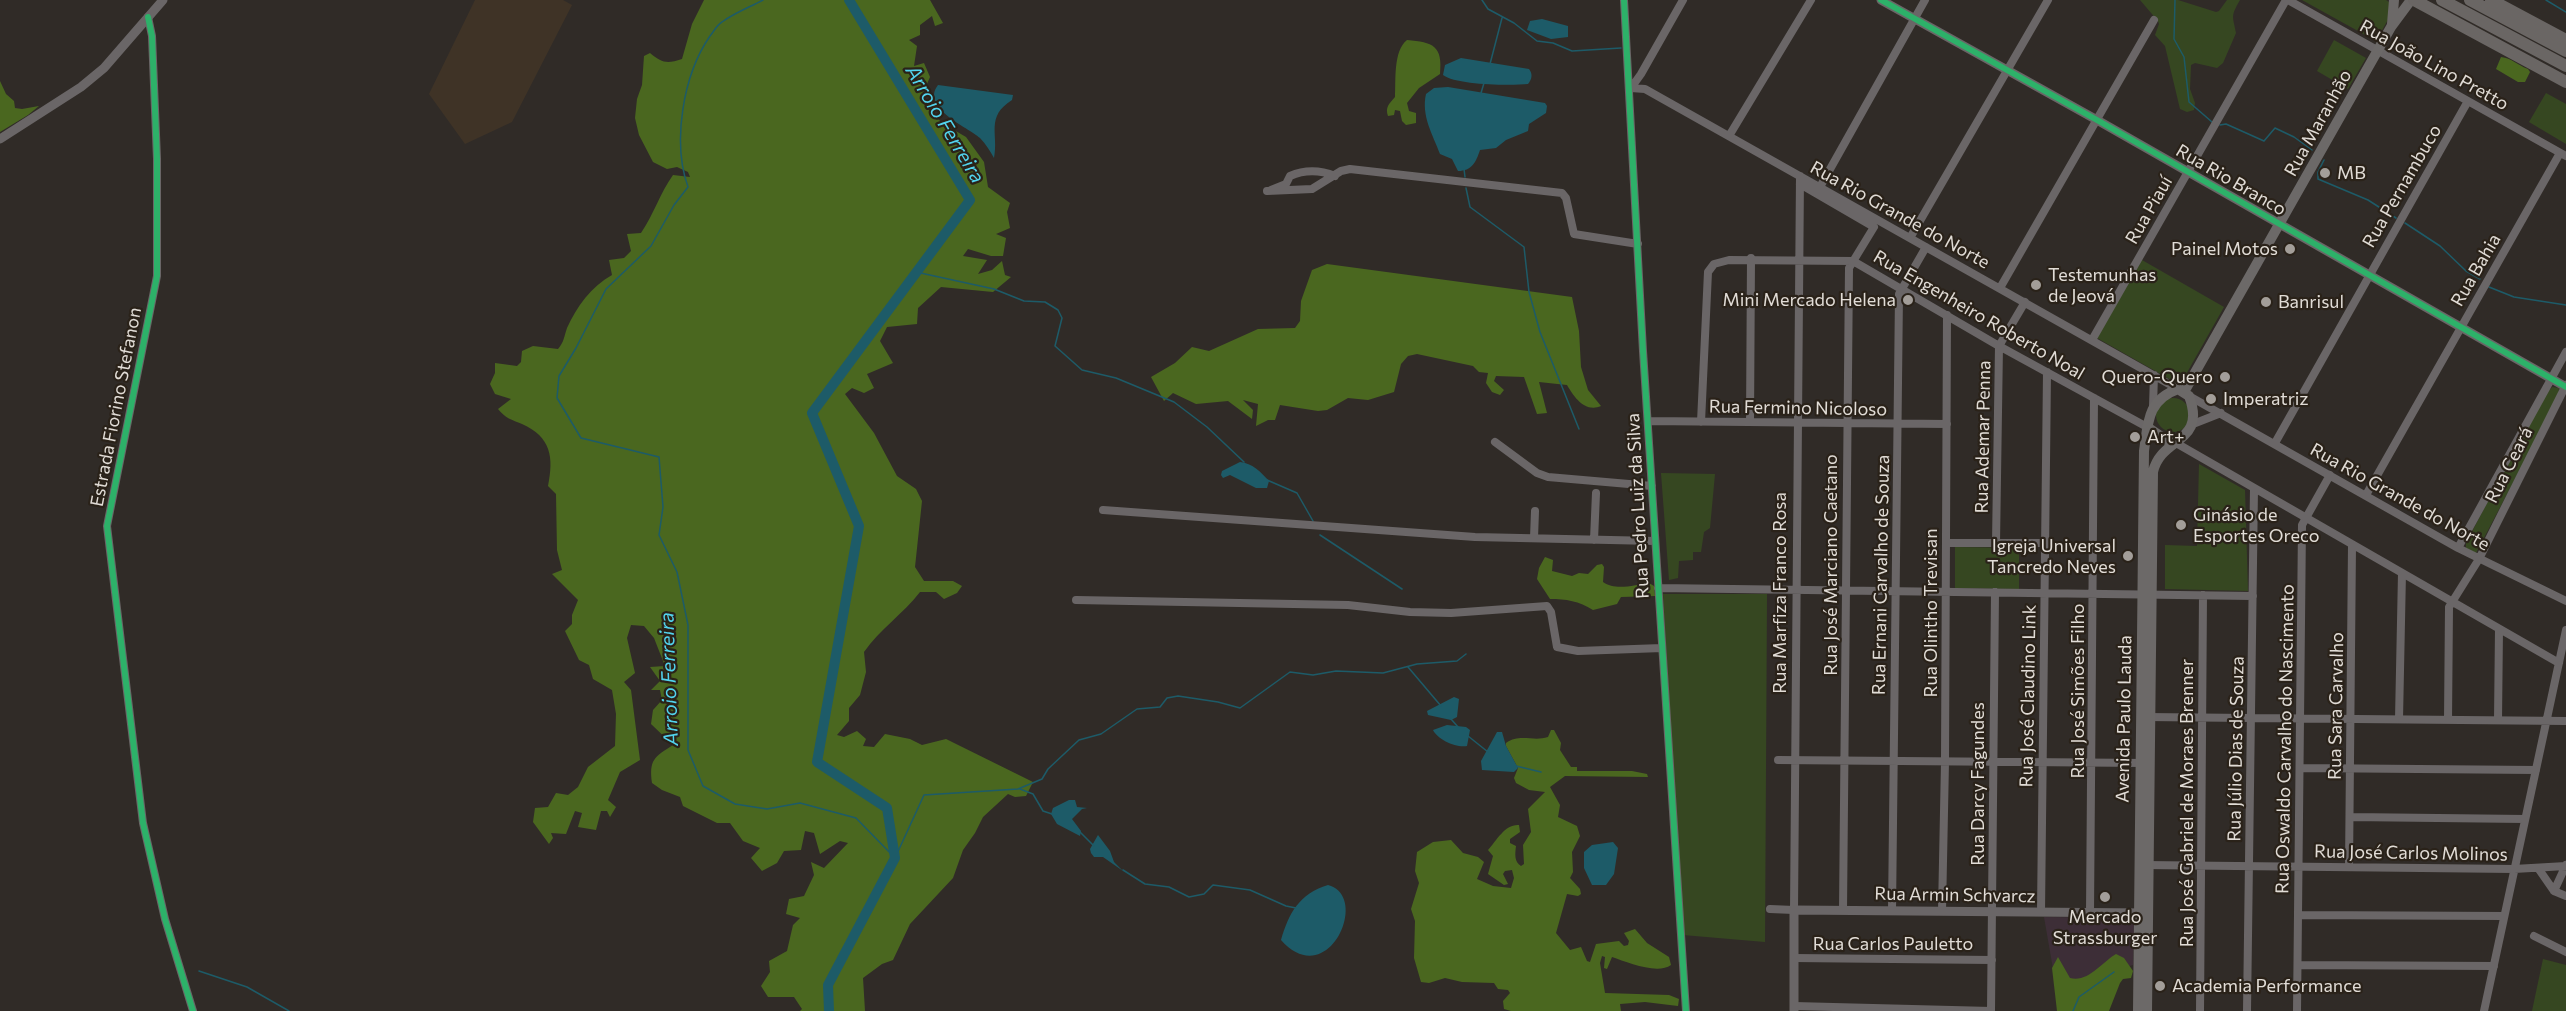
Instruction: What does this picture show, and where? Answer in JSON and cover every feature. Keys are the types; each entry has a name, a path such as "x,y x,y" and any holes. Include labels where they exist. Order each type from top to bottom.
{"highway":[{"path":"2412,0 2566,81"},
{"path":"2442,0 2566,66"},
{"path":"2470,0 2566,51"},
{"path":"2491,0 2566,40"}],"main road":[{"name":"Rua Maranhão","path":"2391,27 2394,0"},
{"name":"Rua Maranhão","path":"2184,392 2391,27 2412,0"},
{"path":"2184,392 2195,416 2193,424 2176,443 2166,440 2147,427 2153,407 2163,396 2184,392"},
{"name":"Avenida Paulo Lauda","path":"2138,1011 2144,865 2147,594 2143,464 2147,427"},
{"name":"Avenida Paulo Lauda","path":"2147,594 2153,472 2158,457 2176,443"},
{"name":"Avenida Paulo Lauda","path":"2143,913 2147,1011"}],"street":[{"path":"0,139 81,87 104,68 163,0"},
{"name":"Rua Pedro Luiz da Silva","path":"1624,0 1631,88 1655,541 1686,1011"},
{"path":"1631,88 1683,0"},
{"path":"1729,136 1811,0"},
{"name":"Rua Rio Branco","path":"1881,0 2566,386"},
{"path":"1820,187 1925,0"},
{"path":"1910,238 2048,0"},
{"name":"Rua João Lino Pretto","path":"2287,0 2563,154"},
{"name":"Rua Piauí","path":"2092,340 2287,0"},
{"name":"Estrada Fiorino Stefanon","path":"148,17 152,36 157,159 157,276 107,526 143,823 165,919 193,1011"},
{"path":"2000,288 2154,20"},
{"name":"Rua Rio Grande do Norte","path":"1631,88 1645,89 1729,136 1800,180 1820,187 2458,548 2566,602"},
{"name":"Rua Pernambuco","path":"2275,443 2468,101"},
{"name":"Rua Bahia","path":"2366,495 2563,154"},
{"path":"1335,176 1311,171 1298,172 1290,176 1286,184 1267,191 1312,189 1350,169 1562,193 1566,198 1574,234 1638,244"},
{"name":"Rua José Marciano Caetano","path":"1800,180 1874,227 1849,268 1843,910"},
{"name":"Rua Marfiza Franco Rosa","path":"1794,1009 1800,180"},
{"name":"Rua Ernani Carvalho de Souza","path":"1892,911 1899,294 1926,247"},
{"path":"1750,422 1751,258"},
{"name":"Rua Engenheiro Roberto Noal","path":"1701,422 1708,272 1714,264 1751,258 1853,261 2147,427"},
{"name":"Rua Ademar Penna","path":"1996,543 2000,346 2025,302"},
{"name":"Rua Olintho Trevisan","path":"1942,911 1947,592 1947,315"},
{"path":"2458,548 2566,352"},
{"name":"Rua José Claudino Link","path":"2041,912 2047,372"},
{"path":"2153,407 2154,375"},
{"name":"Rua Ceará","path":"2452,602 2479,559 2566,386"},
{"name":"Rua José Simões Filho","path":"2090,913 2093,763 2094,398"},
{"path":"2193,424 2221,413"},
{"name":"Rua Fermino Nicoloso","path":"1649,421 1947,424"},
{"path":"1495,442 1537,472 1548,477 1652,486"},
{"path":"2176,443 2559,663"},
{"name":"Rua Oswaldo Carvalho do Nascimento","path":"2297,1011 2302,525 2330,475"},
{"name":"Rua Júlio Dias de Souza","path":"2247,1011 2254,488"},
{"path":"1594,540 1596,493"},
{"path":"1102,510 1475,537 1655,541"},
{"path":"1534,511 1534,538"},
{"path":"1947,543 2045,543"},
{"name":"Rua Sara Carvalho","path":"2349,867 2352,545"},
{"path":"2399,719 2402,573"},
{"path":"1658,588 2253,596"},
{"name":"Rua Darcy Fagundes","path":"1991,1011 1995,592"},
{"name":"Rua José Gabriel de Moraes Brenner","path":"2200,1011 2203,595"},
{"path":"1076,600 1348,605 1410,612 1451,613 1546,606 1551,612 1554,641 1557,647 1578,651 1662,648"},
{"path":"2448,720 2449,607 2452,602"},
{"path":"2498,720 2499,629"},
{"path":"2484,1011 2566,630"},
{"path":"2146,717 2566,721"},
{"path":"1778,760 2145,763"},
{"path":"2301,768 2536,770"},
{"path":"2350,817 2525,819"},
{"name":"Rua José Carlos Molinos","path":"2144,865 2514,869 2566,866"},
{"path":"2554,891 2566,866"},
{"path":"2538,868 2554,891 2566,896"},
{"name":"Rua Armin Schvarcz","path":"1770,909 2143,913"},
{"path":"2298,915 2504,916"},
{"path":"2534,936 2566,952"},
{"name":"Rua Carlos Pauletto","path":"1794,958 1992,960"},
{"path":"2298,965 2494,966"},
{"path":"1794,1009 1991,1011"}],"shaded area":[{"path":"475,0 563,0 572,5 512,122 465,144 429,94"},
{"path":"2044,917 2134,918 2133,965 2056,986"}],"green space":[{"path":"704,0 930,0 943,23 935,26 932,16 920,25 920,35 909,40 917,46 914,66 924,63 930,77 920,100 942,123 966,137 984,162 988,187 1010,203 1007,212 1010,228 996,234 1006,238 1003,256 991,256 968,249 963,256 987,260 978,274 992,270 1002,261 1005,275 1011,277 993,292 941,287 918,308 917,324 887,327 880,341 893,363 867,374 874,388 864,393 852,388 845,394 874,433 897,476 916,489 922,501 915,567 924,581 953,581 962,586 957,593 944,599 936,592 920,592 870,644 864,652 866,672 860,695 849,708 849,721 837,735 844,737 857,731 866,739 863,746 874,747 885,734 910,739 922,745 946,739 1033,782 1026,796 1015,797 1008,794 983,817 963,850 953,878 910,924 893,960 882,964 863,978 865,1011 800,1011 802,1009 794,997 768,997 761,986 770,972 769,961 787,951 793,925 800,918 786,914 789,899 804,896 814,875 811,862 824,868 848,843 840,841 820,854 814,833 805,831 801,850 784,851 777,863 762,871 751,858 760,848 743,841 730,823 717,823 683,806 680,797 652,783 651,769 654,760 673,745 651,724 653,710 662,700 660,690 651,690 660,681 650,667 665,666 654,638 644,626 631,625 627,638 635,673 624,682 631,690 640,760 620,772 608,800 616,807 610,817 607,811 601,811 596,830 578,827 582,813 575,811 566,834 551,833 553,838 549,844 533,822 535,808 548,807 556,793 568,795 578,787 588,767 615,746 616,714 612,690 593,679 589,665 579,660 565,631 572,624 572,615 578,600 552,574 562,570 557,550 556,494 548,486 551,466 548,449 545,442 532,429 509,418 498,409 511,399 495,394 490,384 495,373 495,363 517,366 521,362 522,351 533,346 558,349 580,305 591,291 612,275 609,260 624,258 631,251 627,234 641,233 673,175 690,177 688,172 677,167 667,169 653,162 639,135 635,118 637,99 642,85 644,56 650,53 661,61 668,62 682,59 692,24"},
{"path":"2140,0 2178,0 2216,12 2227,0 2240,0 2233,16 2236,33 2223,63 2217,68 2195,63 2191,65 2190,89 2195,103 2194,110 2187,112 2180,109 2165,46 2155,35 2158,21"},
{"path":"2302,0 2386,0 2389,2 2390,16 2376,41"},
{"path":"1407,40 1430,44 1438,51 1441,65 1440,74 1419,88 1407,103 1409,111 1416,113 1416,123 1406,125 1402,121 1400,111 1395,110 1394,115 1388,116 1387,108 1395,97 1399,51"},
{"path":"2334,40 2366,58 2348,89 2317,71"},
{"path":"2501,57 2528,69 2530,72 2525,82 2518,82 2496,69"},
{"path":"0,81 6,94 14,101 15,108 39,106 0,132"},
{"path":"2546,93 2566,104 2566,144 2529,122"},
{"path":"2142,260 2224,307 2180,385 2097,338"},
{"path":"1327,264 1572,297 1579,331 1581,367 1588,390 1601,406 1595,408 1585,406 1567,385 1539,382 1547,413 1537,414 1524,377 1496,376 1494,381 1504,390 1500,395 1492,392 1486,383 1488,373 1479,372 1473,366 1417,354 1408,356 1401,364 1394,392 1368,400 1348,398 1327,410 1318,411 1280,405 1275,420 1268,420 1256,426 1258,404 1243,400 1253,410 1252,419 1228,401 1196,404 1173,393 1164,401 1151,377 1175,363 1192,347 1209,351 1258,329 1295,328 1300,321 1301,301 1312,270"},
{"path":"2552,387 2559,388 2558,397 2476,553 2466,548 2466,543 2543,397"},
{"path":"2173,398 2185,403 2190,415 2185,427 2173,432 2161,427 2156,415 2161,403"},
{"path":"2199,464 2245,490 2248,591 2165,589 2165,545 2197,546"},
{"path":"1661,473 1715,474 1710,528 1704,532 1701,552 1693,552 1693,560 1679,561 1678,578 1669,580"},
{"path":"1955,547 2019,548 2019,589 1955,588"},
{"path":"1545,557 1553,560 1552,571 1572,576 1579,573 1588,574 1597,565 1602,564 1604,567 1603,582 1619,587 1649,583 1654,586 1655,596 1621,597 1617,604 1593,610 1572,601 1550,599 1537,579 1539,568"},
{"path":"1663,594 1767,594 1765,942 1683,935"},
{"path":"1551,730 1554,730 1561,743 1560,750 1571,767 1577,767 1577,771 1632,771 1647,774 1648,777 1565,776 1550,787 1560,805 1558,817 1577,826 1580,836 1572,852 1573,872 1570,878 1580,889 1581,894 1578,896 1567,894 1556,933 1570,950 1581,947 1587,961 1590,962 1596,944 1619,941 1624,946 1628,945 1629,941 1624,933 1635,929 1647,943 1669,957 1671,965 1658,969 1650,968 1612,957 1607,969 1604,968 1605,957 1602,956 1600,963 1605,993 1669,995 1679,999 1678,1006 1645,1002 1620,1004 1621,1011 1511,1011 1504,1009 1503,1001 1510,993 1508,990 1498,989 1494,983 1462,982 1445,978 1429,983 1421,982 1414,958 1415,921 1411,909 1419,883 1415,871 1417,852 1433,842 1451,840 1463,853 1478,857 1484,862 1477,879 1493,886 1511,888 1514,878 1512,870 1505,871 1503,874 1508,884 1504,885 1488,874 1493,856 1488,850 1505,830 1519,825 1520,832 1510,839 1510,843 1516,846 1517,862 1521,866 1524,864 1523,845 1531,832 1528,809 1545,792 1529,790 1516,783 1514,778 1518,768 1506,743 1521,738 1548,737"},
{"path":"2116,954 2124,958 2133,971 2131,978 2123,979 2120,983 2109,1011 2057,1011 2052,968 2058,957 2070,978 2077,979 2089,975"},
{"path":"2543,959 2566,965 2566,1011 2532,1011"}],"water":[{"path":"1542,19 1568,26 1568,37 1551,39 1527,30 1530,21"},
{"path":"1461,58 1529,69 1531,78 1528,84 1497,85 1459,81 1443,75 1445,65"},
{"path":"938,85 1013,95 1012,100 998,113 996,119 994,158 980,138 940,109 935,101 934,93"},
{"path":"1448,87 1545,103 1546,113 1529,124 1528,131 1506,140 1496,148 1480,150 1473,165 1463,171 1458,171 1452,159 1440,154 1428,125 1425,110 1426,94 1434,88"},
{"path":"1240,462 1252,466 1263,474 1269,481 1267,488 1256,488 1230,475 1223,478 1222,471"},
{"path":"1454,697 1459,699 1457,717 1451,720 1428,715 1427,711"},
{"path":"1447,725 1466,727 1470,730 1467,746 1458,746 1435,734 1433,730"},
{"path":"1497,732 1502,732 1506,746 1518,768 1514,772 1482,770 1481,761"},
{"path":"1069,800 1075,800 1077,807 1087,808 1082,809 1072,819 1081,831 1080,836 1057,824 1051,814 1053,808"},
{"path":"1098,835 1110,851 1114,862 1123,871 1103,857 1094,857 1091,853 1090,849"},
{"path":"1613,842 1618,848 1614,874 1606,885 1592,885 1584,868 1584,852 1592,845"},
{"path":"1328,885 1340,893 1345,906 1344,921 1338,936 1328,949 1314,955 1298,953 1281,940 1288,921 1302,899"}],"waterway":[{"name":"Arroio Ferreira","path":"763,0 720,23 701,52 693,70 683,109 681,150 688,187 674,205 651,246 606,289 559,376 557,398 581,438 659,457 663,507 659,535 677,572 688,625 688,750 703,786 735,804 767,809 800,803 856,818 895,858 924,795 1018,789 1042,779 1048,769 1079,740 1101,734 1137,709 1160,707 1167,698 1178,696 1240,708 1290,672 1313,675 1336,671 1383,673 1417,664 1457,661 1466,654"},
{"name":"Arroio Ferreira","path":"829,1011 828,985 895,858 887,808 817,762 859,526 812,413 970,200 849,0"},
{"path":"1482,0 1488,9 1514,23 1537,41 1553,43 1572,51 1621,48"},
{"path":"2175,0 2174,39 2184,57 2189,102 2212,122"},
{"path":"2546,0 2566,12"},
{"path":"1490,64 1502,18"},
{"path":"1481,93 1484,83"},
{"path":"2220,125 2226,124 2264,141 2275,128 2294,137 2312,150"},
{"path":"2324,160 2318,172 2318,179 2368,200 2396,218"},
{"path":"1464,169 1465,177"},
{"path":"1466,188 1470,207 1524,247 1529,292 1540,332 1579,429"},
{"path":"2405,223 2440,246 2466,271 2480,279"},
{"path":"916,272 994,289 1024,301 1045,302 1058,310 1062,318 1055,346 1082,370 1116,378 1174,402 1207,427 1244,462"},
{"path":"2489,287 2514,297 2566,305"},
{"path":"1267,480 1297,493 1313,521"},
{"path":"1320,535 1402,589"},
{"path":"1408,667 1441,706"},
{"path":"1451,719 1458,727"},
{"path":"1468,736 1488,752"},
{"path":"1516,766 1541,772"},
{"path":"1020,789 1033,794 1043,811 1052,814"},
{"path":"1080,832 1094,846"},
{"path":"1123,870 1145,884 1169,887 1189,897 1204,894 1213,885 1250,890 1296,908"},
{"path":"199,971 247,987 289,1011"},
{"path":"2073,1011 2079,997 2114,972"}],"cycle path":[{"path":"1624,0 1643,351 1686,1011"},
{"path":"1881,0 2566,387"},
{"path":"148,17 152,36 157,159 157,276 107,526 143,823 165,919 193,1011"}],"place":[{"name":"MB","path":"2325,173"},
{"name":"Painel Motos","path":"2290,249"},
{"name":"Testemunhas de Jeová","path":"2036,285"},
{"name":"Mini Mercado Helena","path":"1908,300"},
{"name":"Banrisul","path":"2266,302"},
{"name":"Quero-Quero","path":"2225,377"},
{"name":"Imperatriz","path":"2211,399"},
{"name":"Art+","path":"2135,437"},
{"name":"Ginásio de Esportes Oreco","path":"2181,525"},
{"name":"Igreja Universal Tancredo Neves","path":"2128,556"},
{"name":"Mercado Strassburger","path":"2105,897"},
{"name":"Academia Performance","path":"2160,986"}]}
